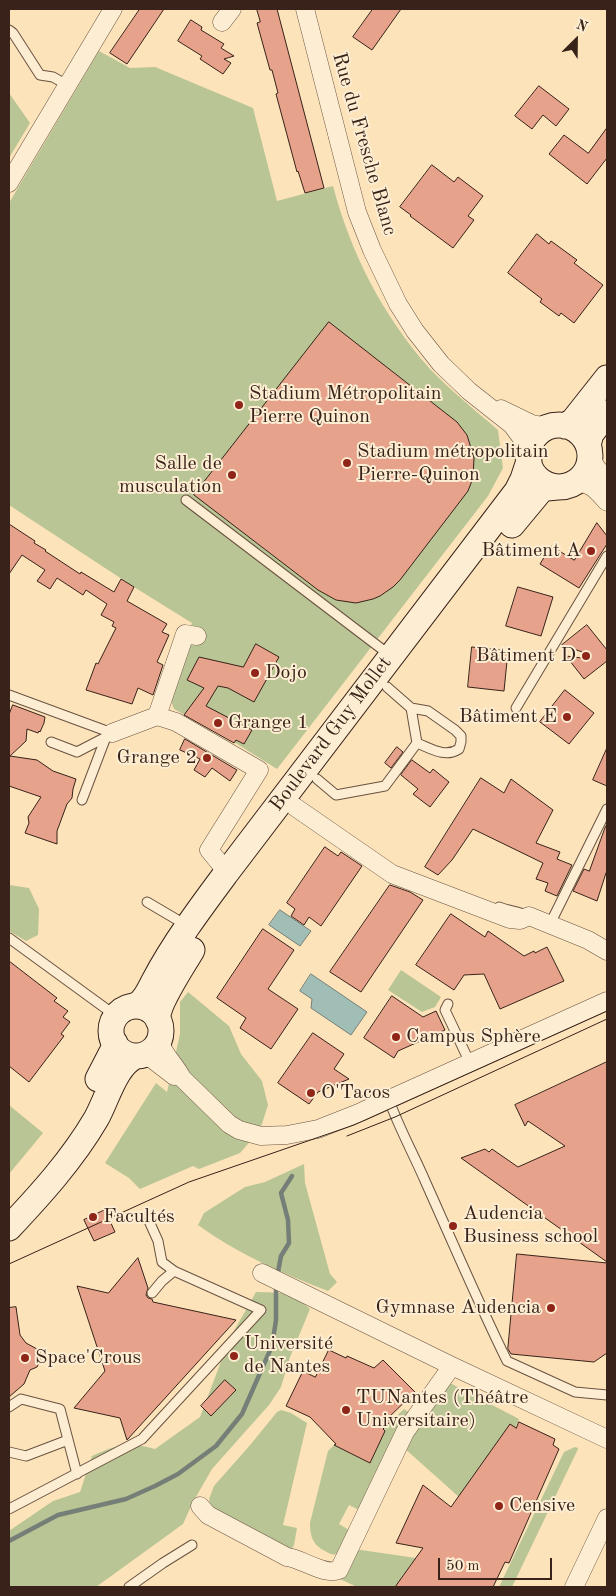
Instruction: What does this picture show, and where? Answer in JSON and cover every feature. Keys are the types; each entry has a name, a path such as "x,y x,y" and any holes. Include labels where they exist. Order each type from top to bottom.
{"main road":[{"path":"607,378 573,421 537,435 529,455 537,477 546,484 566,485 586,473 589,464 592,434 607,412"},
{"path":"557,426 578,431 584,438 589,450"},
{"name":"Boulevard Guy Mollet","path":"124,1011 138,1005 145,998 157,975 226,872 517,490 524,479 529,455"},
{"name":"Boulevard Guy Mollet","path":"9,1228 64,1165 95,1120 126,1062 149,1043 159,1010 170,988 209,923 242,875 531,501 541,490 566,485"},
{"path":"9,1206 52,1156 82,1113 104,1064 113,1050 115,1043 112,1029 124,1011 143,1007 149,1010 149,1043 124,1052 115,1043"}],"street":[{"path":"9,183 113,9"},
{"name":"Rue du Fresche Blanc","path":"306,9 357,212 372,250 398,304 415,331 441,364 512,425 529,455"},
{"name":"Rue du Fresche Blanc","path":"483,402 532,424 557,426"},
{"path":"589,450 596,467 607,480"},
{"path":"566,485 587,484 607,502"},
{"path":"157,716 185,634 197,636"},
{"path":"109,735 157,716 176,722 259,770 209,850 226,872"},
{"path":"295,807 392,874 470,900 510,920 520,920 518,909 593,942 607,951"},
{"path":"149,1043 163,1051 182,1078 229,1124 239,1130 260,1136 287,1135 318,1129 389,1100 607,1000"},
{"path":"262,1273 607,1439"},
{"path":"200,1506 208,1515 287,1557 297,1558 328,1572 339,1570 405,1432 452,1366"},
{"path":"574,1587 607,1518"}],"lane":[{"path":"9,30 13,33 40,75 53,77 67,85"},
{"path":"186,500 390,656"},
{"path":"516,708 607,556"},
{"path":"386,688 411,708 428,711 461,736 459,749 452,754 417,743"},
{"path":"9,695 109,735"},
{"path":"317,779 336,795 385,786 417,743 411,708"},
{"path":"51,742 77,752 109,735"},
{"path":"82,800 109,735"},
{"path":"550,924 607,809"},
{"path":"147,902 189,926"},
{"path":"9,938 124,1011"},
{"path":"448,1004 444,1010 470,1063"},
{"path":"389,1100 506,1361 575,1392 607,1395"},
{"path":"9,1509 142,1439 260,1310 174,1271 162,1262 158,1241 149,1221"},
{"path":"152,1293 174,1271"},
{"path":"9,1407 21,1399 60,1408 77,1474"},
{"path":"9,1452 26,1456 68,1440"},
{"path":"129,1587 192,1545"}],"green space":[{"name":"Stadium Métropolitain Pierre Quinon","path":"99,51 130,68 155,67 253,108 277,201 333,186 340,211 359,260 383,306 413,349 430,369 498,430 503,468 488,496 277,769 234,742 174,709 168,692 192,623 9,505 9,203"},
{"path":"9,93 30,123 9,158"},
{"path":"9,885 29,888 39,909 38,935 26,941 9,931"},
{"path":"401,970 441,997 435,1007 422,1012 388,990"},
{"path":"188,992 229,1026 241,1054 262,1081 268,1105 260,1130 240,1153 199,1169 193,1166 140,1189 129,1178 105,1163 156,1083 167,1092 180,1034 180,1002"},
{"path":"9,1105 43,1133 9,1174"},
{"path":"304,1164 305,1183 330,1274 337,1282 328,1291 261,1262 228,1245 198,1225 204,1213 245,1187 265,1182"},
{"path":"256,1292 291,1293 310,1309 290,1357 281,1387 269,1405 212,1469 183,1524 96,1587 9,1587 9,1531 53,1501 80,1492 92,1456 123,1445 136,1445 155,1449 200,1417 230,1338"},
{"path":"450,1383 519,1419 515,1428 459,1497 403,1447"},
{"path":"404,1409 411,1414 359,1510 349,1505 339,1524 349,1530 337,1554 328,1553 321,1549 313,1540 310,1523 328,1451 334,1445 370,1462 385,1431 383,1429"},
{"path":"281,1410 291,1413 307,1423 283,1525 297,1528 294,1545 291,1550 222,1518 210,1505 209,1499 214,1486 277,1412"},
{"path":"575,1447 578,1449 512,1587 499,1587 564,1452"},
{"path":"354,1549 416,1558 395,1587 357,1587 340,1579"}],"water":[{"path":"280,910 311,931 300,946 269,925"},
{"path":"311,974 367,1012 351,1035 311,1008 312,999 300,991"}],"building":[{"path":"140,9 164,9 127,64 110,53"},
{"path":"257,9 277,9 324,188 305,193 297,172 276,94 278,93 272,70 270,70 257,23 260,22"},
{"path":"373,9 401,9 372,50 353,37"},
{"path":"191,20 202,27 201,30 224,44 221,48 234,56 224,59 231,63 223,74 200,59 202,56 178,41"},
{"path":"539,86 569,109 556,126 543,115 532,129 515,116"},
{"path":"607,128 607,158 587,184 549,154 564,135 588,153"},
{"path":"432,165 454,182 458,177 483,196 468,216 474,220 453,248 400,207"},
{"path":"537,234 549,244 551,241 577,260 574,263 603,285 574,323 561,313 559,316 540,302 542,299 508,273"},
{"name":"Stadium métropolitain Pierre-Quinon","path":"329,322 457,422 467,435 474,458 473,478 468,491 400,580 380,596 356,603 336,600 318,590 194,495"},
{"name":"Bâtiment A","path":"597,523 607,536 607,544 579,588 540,564 551,546 574,560"},
{"path":"9,524 80,574 81,572 114,592 121,579 134,587 127,601 167,624 162,632 169,635 157,662 163,665 153,695 138,688 132,704 86,690 96,663 98,664 116,628 112,626 114,622 101,615 107,604 86,590 83,595 57,578 50,589 37,581 45,570 22,555 9,574"},
{"path":"518,587 553,597 541,636 506,626"},
{"name":"Bâtiment D","path":"587,625 607,650 607,661 584,679 566,656 590,659 591,655 562,645"},
{"path":"256,644 279,657 254,702 228,688 218,686 206,706 252,730 244,744 236,740 234,743 184,715 204,688 187,680 199,657 243,667"},
{"path":"472,647 508,651 504,691 468,687"},
{"name":"Bâtiment E","path":"565,690 594,713 569,744 540,722"},
{"path":"13,705 45,717 40,732 27,729 26,741 10,756 37,760 53,771 76,779 72,798 67,804 57,831 57,844 25,833 29,823 28,817 41,797 9,786 9,715"},
{"name":"Grange 2","path":"185,739 237,770 230,781 212,768 205,777 194,770 200,759 180,750"},
{"path":"397,747 403,752 391,768 385,763"},
{"path":"607,748 607,786 593,780"},
{"path":"412,760 430,773 433,769 449,782 430,807 413,794 418,789 401,775"},
{"path":"481,778 504,793 511,779 553,810 536,843 560,852 557,859 572,865 557,896 545,891 548,883 536,879 543,863 473,829 452,860 438,875 425,867"},
{"path":"606,826 607,870 597,901 573,891 584,869 589,871"},
{"path":"325,847 338,856 341,852 362,866 321,926 309,917 304,925 291,916 295,909 287,903"},
{"path":"390,885 410,892 423,900 361,992 330,972"},
{"path":"451,914 485,937 488,931 524,956 547,947 564,981 500,1009 484,974 464,975 454,990 416,965"},
{"path":"263,929 294,950 268,989 298,1009 271,1049 240,1028 246,1018 217,998"},
{"path":"9,961 57,998 54,1001 68,1011 63,1017 70,1022 61,1034 64,1036 29,1082 9,1066"},
{"path":"392,996 423,1017 436,1011 445,1030 398,1051 394,1058 364,1038"},
{"path":"313,1033 344,1054 334,1069 349,1079 318,1092 309,1104 278,1083"},
{"path":"607,1062 607,1262 461,1158 485,1149 489,1152 492,1149 518,1167 565,1146 528,1121 525,1126 515,1105"},
{"path":"105,1210 115,1232 94,1241 84,1220"},
{"name":"Gymnase Audencia","path":"517,1254 607,1263 607,1353 594,1362 511,1354 508,1349"},
{"path":"138,1258 148,1288 146,1295 153,1302 236,1320 127,1440 120,1418 74,1408 105,1371 77,1286 108,1293"},
{"name":"Space'Crous","path":"16,1307 20,1335 26,1343 40,1351 40,1360 37,1367 30,1370 24,1384 9,1397 9,1308"},
{"name":"TUNantes (Théâtre Universitaire)","path":"329,1350 374,1368 383,1360 415,1392 387,1419 390,1422 383,1429 385,1431 370,1463 334,1445 336,1444 310,1417 286,1406 303,1371 315,1377"},
{"path":"225,1380 236,1390 211,1416 201,1406"},
{"name":"Censive","path":"519,1422 555,1439 553,1445 559,1449 509,1563 505,1562 493,1587 395,1587 423,1548 396,1543 423,1485 451,1507 510,1424 516,1428"}],"waterway":[{"path":"278,1272 281,1256 289,1243 288,1220 281,1193 292,1176"},
{"path":"9,1541 58,1515 126,1499 155,1486 178,1474 216,1446 242,1414 272,1346 276,1320 276,1289"}],"tram line":[{"path":"9,1264 189,1182 354,1125 607,1011"},
{"path":"347,1136 395,1117 607,1019"}],"place":[{"name":"Stadium Métropolitain Pierre Quinon","path":"239,405"},
{"name":"Stadium métropolitain Pierre-Quinon","path":"347,463"},
{"name":"Salle de musculation","path":"232,475"},
{"name":"Bâtiment A","path":"591,551"},
{"name":"Bâtiment D","path":"586,656"},
{"name":"Dojo","path":"255,673"},
{"name":"Bâtiment E","path":"567,717"},
{"name":"Grange 1","path":"218,723"},
{"name":"Grange 2","path":"207,758"},
{"name":"Campus Sphère","path":"396,1037"},
{"name":"O'Tacos","path":"311,1093"},
{"name":"Facultés","path":"93,1217"},
{"name":"Audencia Business school","path":"453,1226"},
{"name":"Gymnase Audencia","path":"551,1308"},
{"name":"Université de Nantes","path":"234,1356"},
{"name":"Space'Crous","path":"25,1358"},
{"name":"TUNantes (Théâtre Universitaire)","path":"346,1410"},
{"name":"Censive","path":"499,1506"}]}
